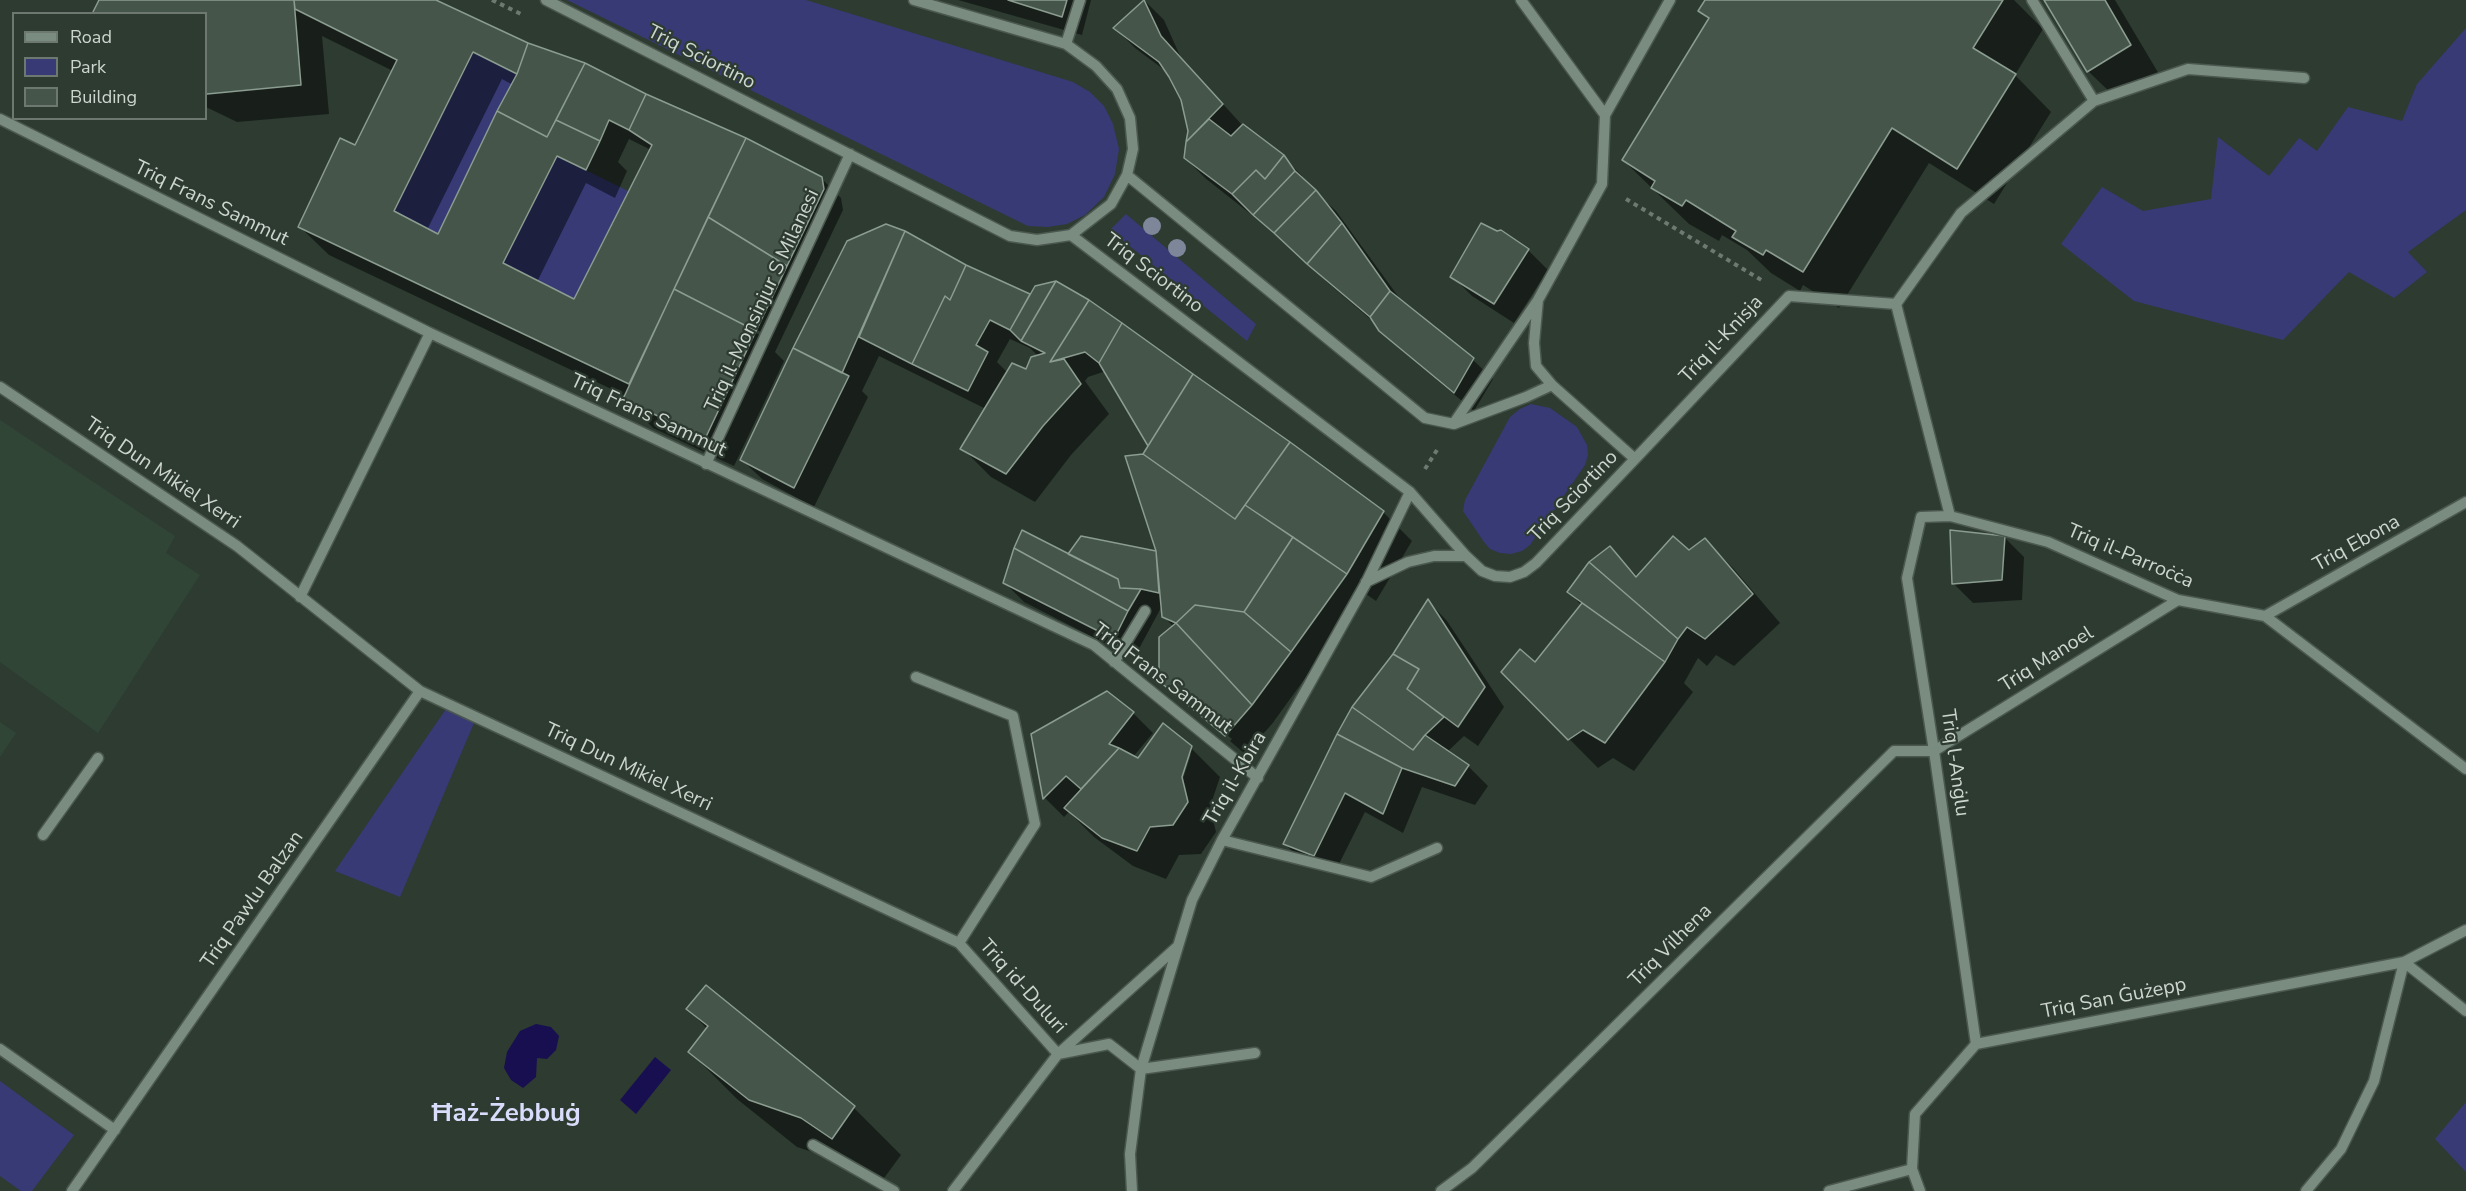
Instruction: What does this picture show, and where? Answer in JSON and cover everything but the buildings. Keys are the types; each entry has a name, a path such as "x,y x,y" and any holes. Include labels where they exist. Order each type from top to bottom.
{"street":[{"name":"Triq Sciortino","path":"546,0 1010,236 1037,240 1071,235 1111,204 1127,175 1133,150 1130,118 1117,89 1096,66 1066,44 914,0"},
{"path":"1066,44 1080,0"},
{"path":"1521,0 1605,115"},
{"path":"1454,424 1538,300 1602,184 1605,115 1670,0"},
{"path":"2032,0 2094,102"},
{"path":"1950,516 1896,304 1960,213 2094,102 2188,69 2304,78"},
{"name":"Triq Frans Sammut","path":"0,119 430,333 1094,645 1258,778"},
{"name":"Triq il-Monsinjur S Milanesi","path":"706,464 850,154"},
{"path":"1127,175 1425,418 1454,424 1552,385"},
{"name":"Triq Sciortino","path":"1071,235 1410,492 1466,556 1482,571 1495,576 1510,577 1524,572 1536,562 1635,459 1552,385 1536,366 1534,343 1538,300"},
{"name":"Triq il-Knisja","path":"1635,459 1789,296 1896,304"},
{"path":"300,597 430,333"},
{"name":"Triq Dun Mikiel Xerri","path":"0,387 237,546 420,691 959,943"},
{"name":"Triq il-Kbira","path":"1132,1191 1130,1154 1141,1069 1192,900 1222,840 1366,583 1410,492"},
{"name":"Triq Ebona","path":"2265,616 2466,502"},
{"name":"Triq il-Parroċċa","path":"1950,516 2048,542 2178,600 2265,616 2466,769"},
{"name":"Triq l-Anġlu","path":"1950,516 1921,517 1907,578 1976,1044"},
{"path":"1366,583 1408,562 1434,556 1466,556"},
{"name":"Triq Manoel","path":"1934,751 2178,600"},
{"path":"1114,662 1145,611"},
{"path":"916,678 1013,716 1035,824 959,943"},
{"name":"Triq Pawlu Balzan","path":"72,1191 420,691"},
{"name":"Triq Vilhena","path":"1441,1191 1472,1168 1894,751 1934,751"},
{"path":"43,836 98,758"},
{"path":"1222,840 1371,877 1437,848"},
{"name":"Triq San Ġużepp","path":"1976,1044 2404,962 2466,930"},
{"name":"Triq id-Duluri","path":"959,943 1058,1054"},
{"path":"952,1191 1058,1054 1177,947"},
{"path":"2306,1191 2341,1149 2374,1081 2404,962 2466,1011"},
{"path":"1058,1054 1109,1044 1141,1069 1255,1053"},
{"path":"1920,1191 1911,1169 1915,1114 1976,1044"},
{"path":"0,1049 115,1130"},
{"path":"813,1145 894,1191"},
{"path":"1829,1191 1911,1169"}],"path":[{"path":"1602,184 1789,296"},
{"path":"1410,492 1454,424"}],"shaded area":[{"path":"0,420 175,536 166,553 200,575 98,733 0,662"},
{"path":"0,722 16,733 0,757"},
{"path":"536,1024 551,1027 559,1036 556,1050 547,1059 537,1058 536,1077 523,1088 511,1080 504,1068 507,1052 520,1031"},
{"path":"655,1057 671,1070 636,1114 620,1100"}],"green space":[{"path":"567,0 806,0 1073,82 1090,92 1104,106 1113,124 1119,149 1115,174 1104,197 1085,215 1067,224 1048,227 1028,226"},
{"path":"2466,28 2466,210 2408,252 2427,272 2394,298 2349,272 2283,340 2134,301 2061,244 2102,187 2143,211 2211,199 2218,137 2269,176 2299,138 2317,151 2348,107 2402,121 2417,84"},
{"path":"473,52 517,74 438,234 394,211"},
{"path":"557,156 628,191 574,299 503,263"},
{"path":"1126,214 1256,324 1247,341 1110,230"},
{"path":"1531,404 1550,408 1577,427 1587,445 1588,455 1585,465 1530,545 1522,551 1511,554 1500,553 1490,549 1463,511 1465,500 1510,417"},
{"path":"446,709 474,723 400,897 335,871"},
{"path":"0,1081 74,1135 32,1191 21,1191 0,1176"},
{"path":"2466,1102 2466,1172 2435,1139"}],"district":[{"name":"Ħaż-Żebbuġ","path":"506,1115"}]}
